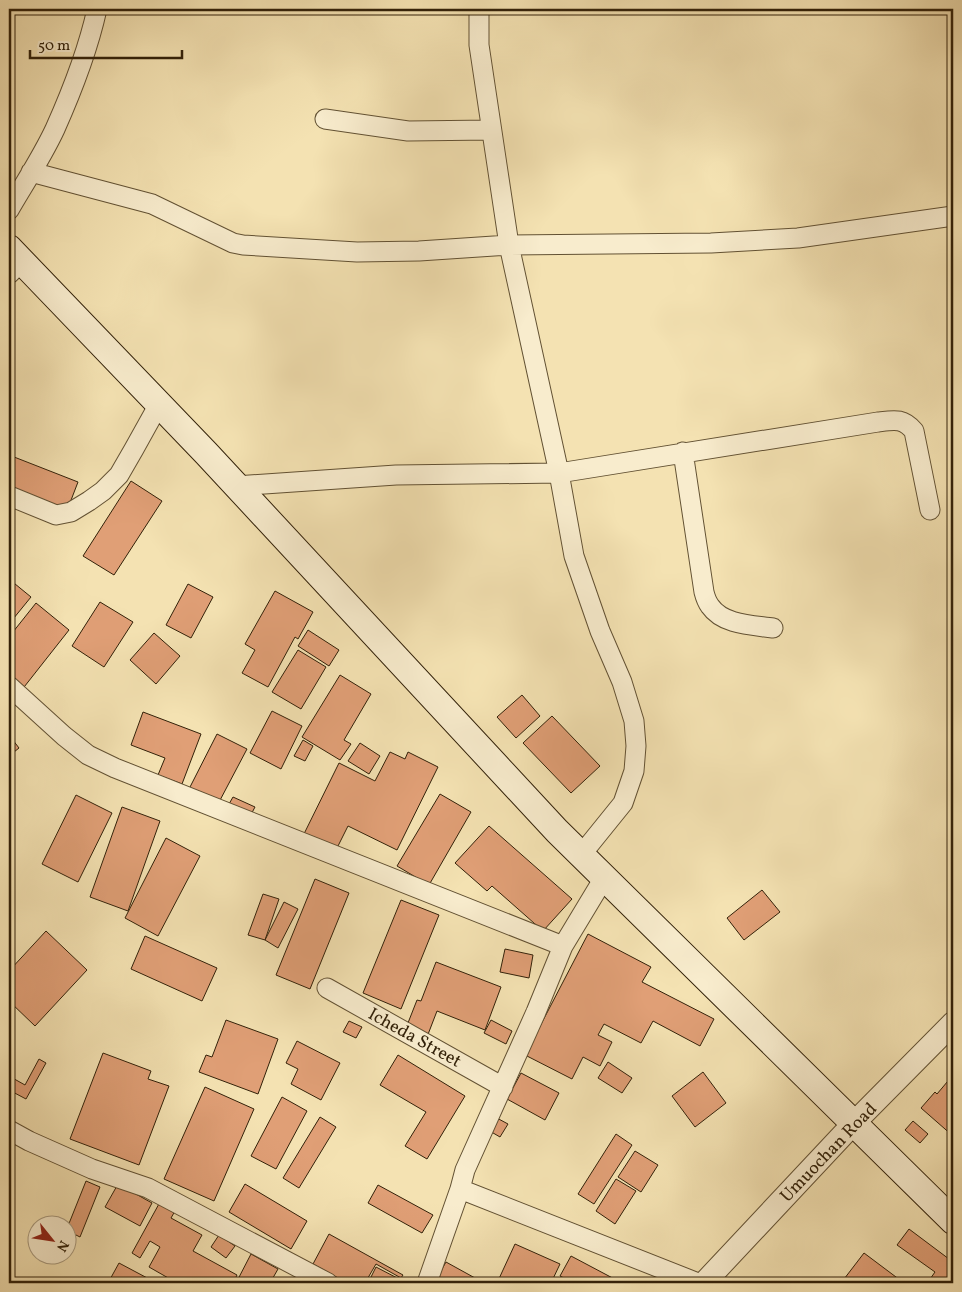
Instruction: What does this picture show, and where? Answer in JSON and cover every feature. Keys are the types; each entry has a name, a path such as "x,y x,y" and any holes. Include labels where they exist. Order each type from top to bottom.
{"main road":[{"path":"13,261 159,404 581,855 953,1221"}],"street":[{"path":"9,210 54,130 72,87 92,30 97,9"},
{"path":"480,9 479,45 509,245 559,473 574,556 600,631 622,682 634,720 636,746 634,771 623,804 581,855"},
{"path":"325,119 408,131 491,130"},
{"path":"31,172 152,204 233,243 357,252 419,251 509,245 711,244 798,238 953,216"},
{"path":"12,497 56,515 70,512 89,501 103,491 118,475 159,404"},
{"path":"236,486 396,475 559,473 897,420 908,424 914,432 930,510"},
{"path":"684,452 704,592 709,606 729,620 773,628"},
{"path":"9,686 64,736 88,754 115,768 562,946"},
{"path":"427,1283 465,1170 536,1012 562,946 604,878"},
{"name":"Icheda Street","path":"327,988 503,1087"},
{"name":"Umuochan Road","path":"704,1283 854,1123 953,1023"},
{"path":"9,1130 92,1169 148,1188 328,1283"},
{"path":"460,1189 698,1283"}],"building":[{"path":"9,455 78,482 63,521 9,500"},
{"path":"131,481 162,501 114,575 83,556"},
{"path":"9,579 31,597 9,624"},
{"path":"188,584 213,597 191,638 166,625"},
{"path":"275,591 313,612 298,639 295,637 268,687 242,673 255,650 245,644"},
{"path":"100,602 133,622 104,667 72,646"},
{"path":"36,603 69,630 17,696 9,690 9,637"},
{"path":"308,630 339,650 329,666 298,646"},
{"path":"154,633 180,656 156,684 130,660"},
{"path":"298,650 326,667 301,709 272,692"},
{"path":"340,675 371,694 344,740 351,744 340,760 302,737"},
{"path":"522,695 540,716 516,738 497,717"},
{"path":"272,711 302,726 281,769 250,753"},
{"path":"143,712 201,734 182,784 158,775 165,758 131,745"},
{"path":"552,716 600,766 571,793 523,743"},
{"path":"217,734 247,749 218,804 189,789"},
{"path":"9,735 19,748 9,756"},
{"path":"303,740 313,746 305,761 294,756"},
{"path":"360,743 380,756 369,774 348,761"},
{"path":"390,752 405,759 408,752 438,767 397,850 348,826 330,862 298,846 339,763 375,781"},
{"path":"440,794 471,812 429,885 397,866"},
{"path":"76,795 112,813 78,882 42,864"},
{"path":"233,797 255,807 247,822 225,811"},
{"path":"122,807 160,821 128,911 90,897"},
{"path":"489,826 572,899 543,931 492,886 487,891 455,863"},
{"path":"166,838 200,856 158,936 125,918"},
{"path":"315,879 349,893 310,989 276,975"},
{"path":"762,890 780,912 744,940 727,918"},
{"path":"263,894 279,899 265,940 248,935"},
{"path":"401,900 439,915 401,1009 363,993"},
{"path":"284,902 298,909 278,948 265,940"},
{"path":"46,931 87,970 35,1026 9,1001 9,971"},
{"path":"588,934 651,967 642,982 714,1019 700,1046 653,1021 641,1043 604,1024 598,1035 612,1042 600,1066 583,1057 572,1079 525,1055"},
{"path":"145,936 217,968 202,1001 131,969"},
{"path":"505,949 533,955 529,978 500,972"},
{"path":"436,962 501,987 485,1030 437,1011 427,1037 406,1028 417,1000 421,1001"},
{"path":"226,1020 278,1039 258,1094 199,1072 206,1055 212,1057"},
{"path":"491,1020 512,1031 506,1044 484,1033"},
{"path":"9,1021 14,1024 9,1033"},
{"path":"349,1021 362,1027 356,1038 343,1032"},
{"path":"297,1041 340,1063 321,1100 291,1084 298,1069 286,1063"},
{"path":"103,1053 151,1071 148,1079 169,1086 139,1165 70,1139"},
{"path":"398,1055 465,1096 427,1159 405,1146 426,1112 380,1085"},
{"path":"39,1059 46,1063 26,1099 9,1090 9,1076 25,1085"},
{"path":"608,1062 632,1078 622,1093 598,1078"},
{"path":"703,1072 726,1103 695,1127 672,1096"},
{"path":"521,1073 559,1093 545,1120 507,1099"},
{"path":"953,1075 953,1136 921,1108 935,1092 937,1094"},
{"path":"205,1087 254,1109 214,1201 164,1179"},
{"path":"282,1097 307,1111 276,1169 251,1156"},
{"path":"320,1117 336,1127 299,1188 283,1178"},
{"path":"495,1117 508,1124 500,1137 488,1130"},
{"path":"913,1121 928,1134 920,1143 905,1130"},
{"path":"616,1134 632,1145 594,1204 578,1194"},
{"path":"635,1151 658,1165 641,1192 618,1177"},
{"path":"616,1179 636,1191 615,1224 596,1211"},
{"path":"86,1181 100,1187 80,1237 78,1236 78,1214 73,1214"},
{"path":"118,1184 152,1203 140,1226 105,1207"},
{"path":"245,1184 307,1221 291,1249 229,1212"},
{"path":"378,1185 433,1215 422,1233 368,1203"},
{"path":"160,1202 175,1211 171,1218 202,1235 193,1251 237,1275 233,1283 177,1283 149,1267 160,1247 150,1241 140,1258 132,1253"},
{"path":"909,1229 953,1262 953,1278 949,1283 928,1282 935,1272 897,1245"},
{"path":"329,1234 403,1275 401,1278 376,1264 365,1283 347,1283 313,1264"},
{"path":"219,1235 235,1246 226,1258 211,1247"},
{"path":"515,1244 560,1264 551,1283 497,1283"},
{"path":"864,1253 904,1283 841,1283"},
{"path":"251,1254 278,1269 270,1283 236,1283"},
{"path":"571,1256 622,1283 574,1283 560,1276"},
{"path":"446,1262 475,1278 472,1283 434,1283"},
{"path":"119,1263 151,1280 149,1283 108,1283"},
{"path":"376,1267 401,1280 399,1283 368,1283"}]}
